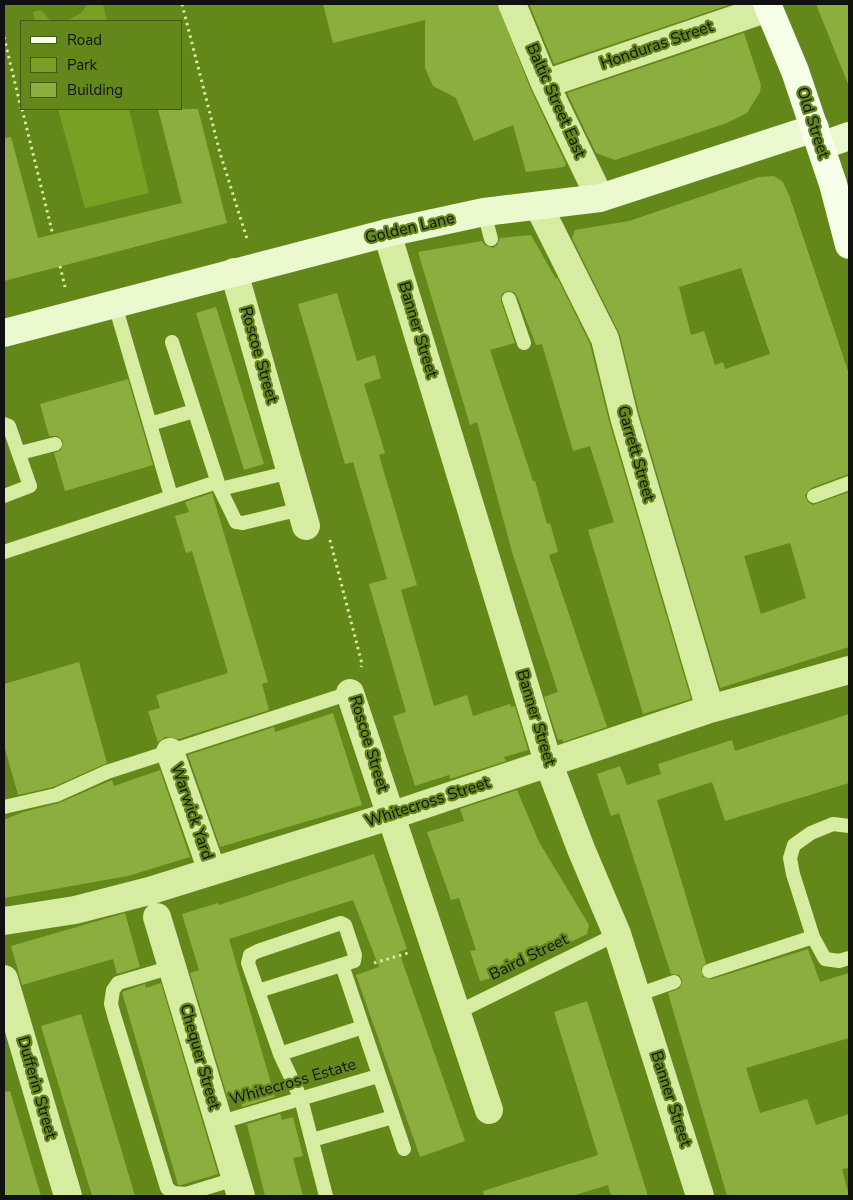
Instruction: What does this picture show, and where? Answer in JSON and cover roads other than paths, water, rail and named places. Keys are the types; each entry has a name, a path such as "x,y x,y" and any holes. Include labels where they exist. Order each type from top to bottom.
{"main road":[{"name":"Old Street","path":"767,6 792,62 818,137 849,245"}],"street":[{"name":"Baltic Street East","path":"512,4 545,84 600,198"},
{"name":"Honduras Street","path":"545,84 767,6"},
{"name":"Golden Lane","path":"4,333 387,233 484,212 539,207 600,198 818,137 849,136"},
{"name":"Garrett Street","path":"539,207 605,339 624,417 710,709"},
{"name":"Banner Street","path":"387,233 548,762 581,849 617,934 700,1196"},
{"name":"Roscoe Street","path":"234,272 304,518"},
{"name":"Whitecross Street","path":"4,921 75,910 149,891 390,816 710,709 849,670"},
{"name":"Roscoe Street","path":"350,693 489,1110"},
{"name":"Warwick Yard","path":"170,752 212,871"},
{"name":"Chequer Street","path":"157,917 238,1188"},
{"name":"Dufferin Street","path":"4,979 68,1196"}],"lane":[{"path":"484,212 491,239"},
{"path":"509,298 524,343"},
{"path":"116,305 172,496"},
{"path":"172,342 218,485 236,522 304,518"},
{"path":"150,424 194,411"},
{"path":"4,424 9,426 30,486 4,496"},
{"path":"20,453 55,444"},
{"path":"4,552 172,496 218,485 291,472"},
{"path":"814,496 849,483"},
{"path":"4,807 56,795 107,772 350,693"},
{"path":"849,826 833,824 811,833 794,845 790,858 812,937 826,959 839,961 849,958"},
{"path":"258,991 343,969 354,961 355,955 345,925 341,923 250,955 248,963 280,1054 301,1099 326,1196"},
{"name":"Baird Street","path":"456,1014 617,934"},
{"path":"709,971 812,937"},
{"path":"172,967 118,983 113,990 111,1004 114,1015 168,1188 174,1193 186,1194 238,1188"},
{"path":"343,969 404,1150"},
{"path":"636,995 674,982"},
{"path":"280,1054 363,1027"},
{"name":"Whitecross Estate","path":"218,1123 378,1076"},
{"path":"312,1140 393,1117"}]}
